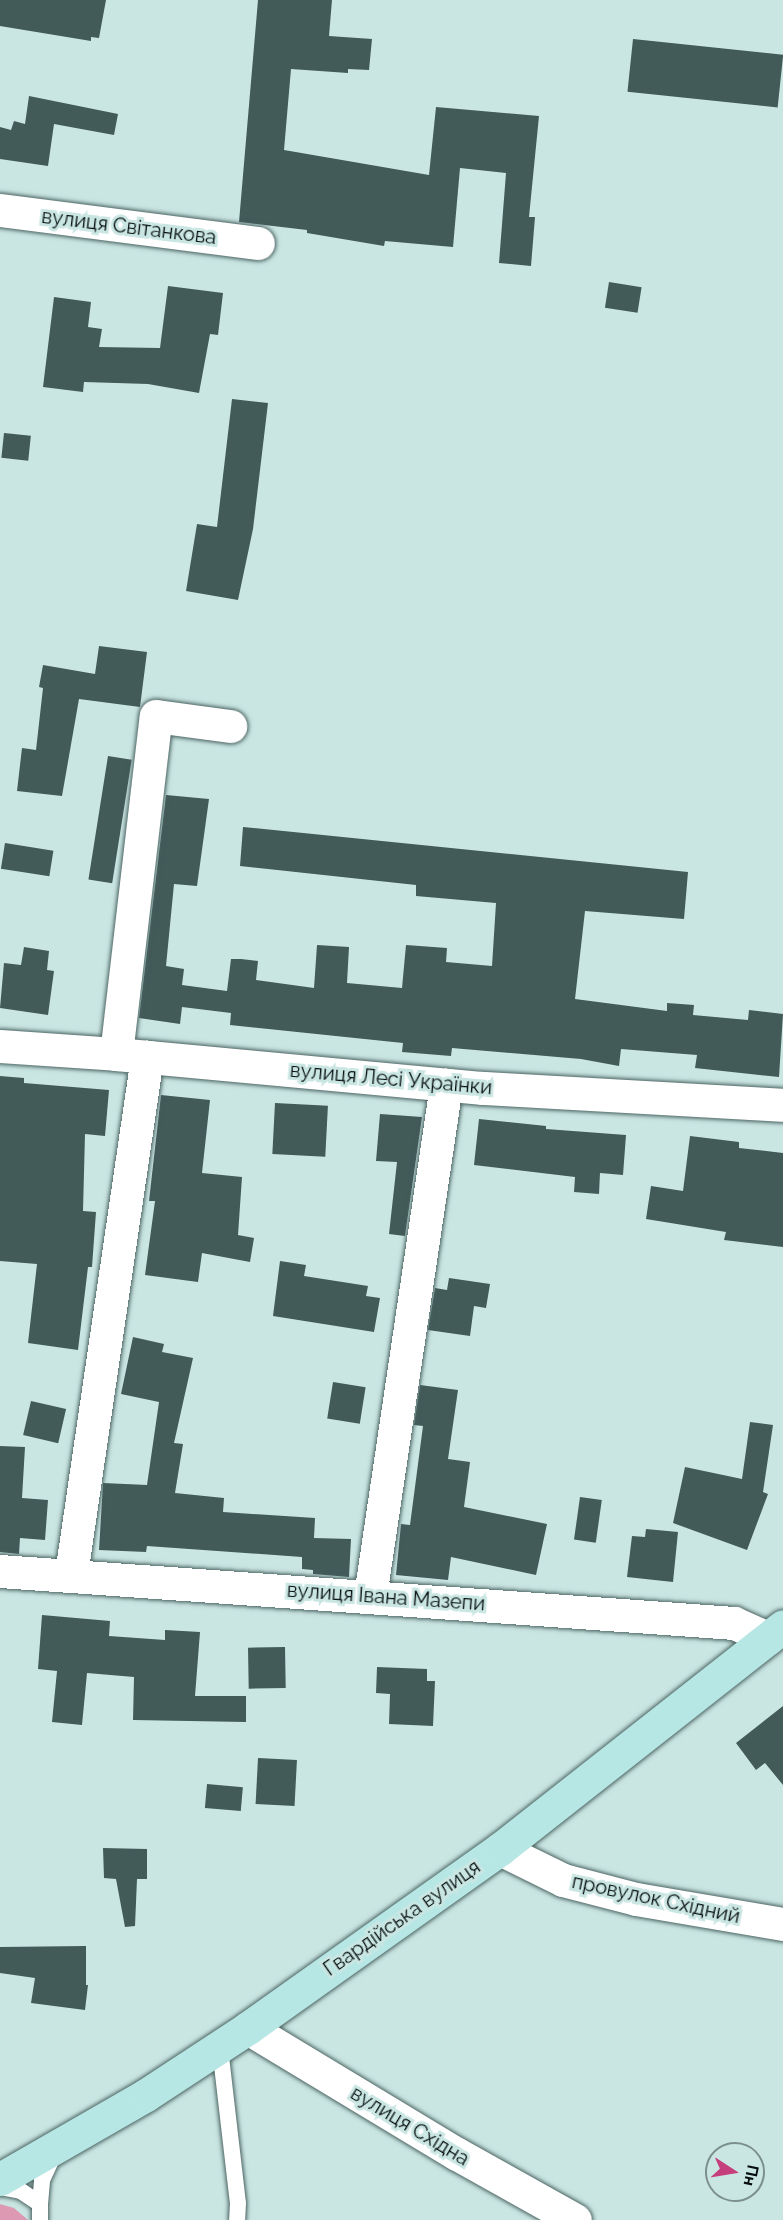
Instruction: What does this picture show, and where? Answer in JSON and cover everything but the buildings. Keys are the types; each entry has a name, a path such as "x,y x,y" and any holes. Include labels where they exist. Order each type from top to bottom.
{"main road":[{"name":"Гвардійська вулиця","path":"0,2179 220,2048 500,1849 776,1632"}],"street":[{"name":"вулиця Світанкова","path":"0,210 258,243"},
{"path":"71,1574 132,1055 156,716 230,726"},
{"name":"вулиця Лесі Українки","path":"0,1047 132,1055 446,1085 783,1105"},
{"path":"370,1596 446,1085"},
{"name":"вулиця Івана Мазепи","path":"0,1571 71,1574 734,1623 776,1632"},
{"name":"провулок Східний","path":"500,1849 563,1880 636,1899 783,1923"},
{"name":"вулиця Східна","path":"248,2028 457,2154 575,2220"}],"lane":[{"path":"220,2048 238,2203 237,2220"},
{"path":"40,2212 42,2180 60,2144"},
{"path":"0,2187 21,2191 40,2212"},
{"path":"238,2203 251,2220"}],"shaded area":[{"path":"0,2204 14,2208 28,2220 0,2220"}]}
